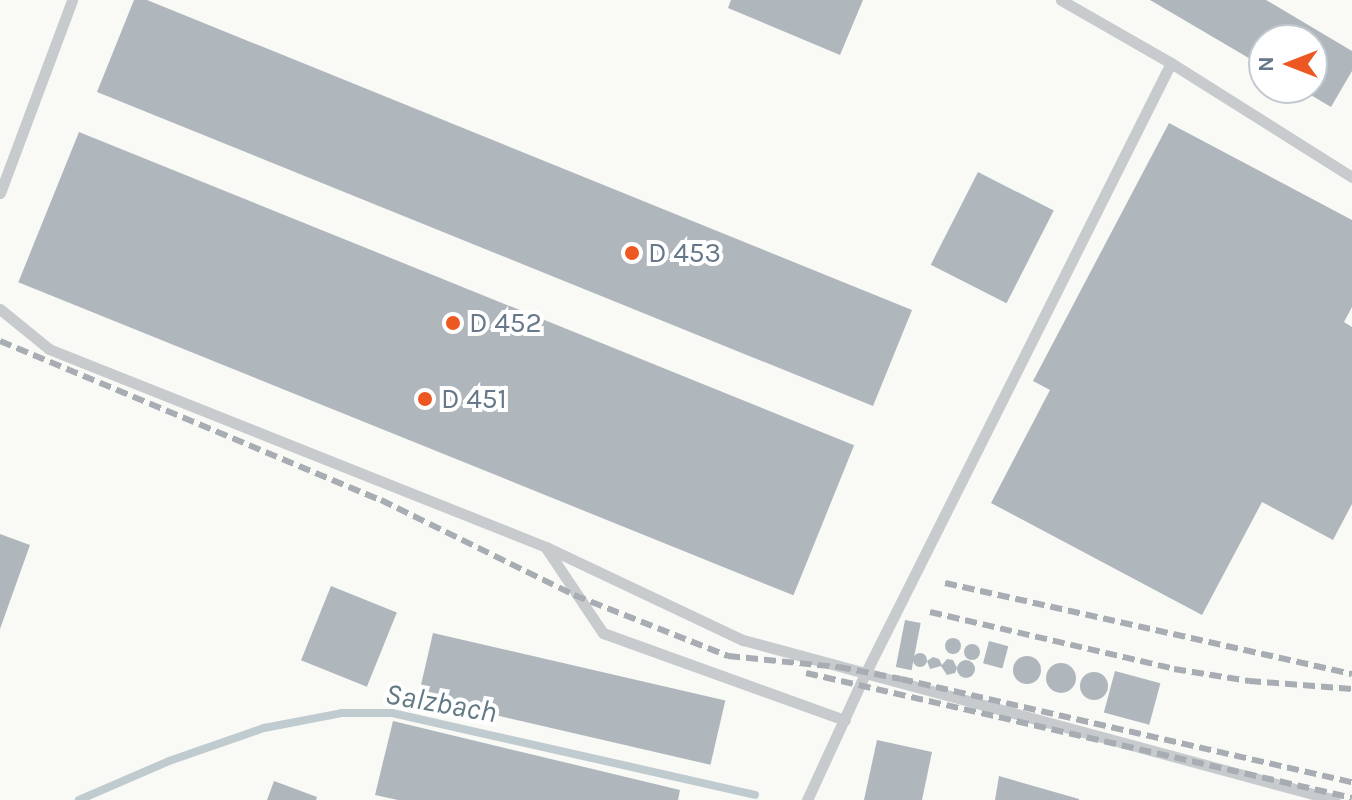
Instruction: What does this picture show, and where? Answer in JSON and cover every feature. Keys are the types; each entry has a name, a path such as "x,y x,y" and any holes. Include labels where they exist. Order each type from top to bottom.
{"lane":[{"path":"0,193 72,0"},
{"path":"1061,0 1350,171"},
{"path":"807,800 866,672 1171,63"},
{"path":"0,309 49,349 546,547 743,640 1335,800"},
{"path":"546,547 603,633 845,720"}],"building":[{"name":"D 453","path":"134,0 147,0 912,310 873,406 97,92"},
{"path":"731,0 863,0 840,55 728,8"},
{"path":"1150,0 1266,0 1306,24 1248,24 1248,58"},
{"path":"1328,37 1352,51 1352,71 1331,107 1326,104"},
{"path":"1169,123 1352,220 1352,307 1344,322 1352,327 1352,504 1333,540 1262,502 1202,615 991,503 1050,390 1033,381"},
{"path":"79,132 854,445 793,595 18,282"},
{"path":"978,172 1054,211 1007,303 931,265"},
{"path":"0,534 30,545 0,629"},
{"path":"331,586 397,613 367,687 301,660"},
{"path":"905,620 921,623 912,670 896,667"},
{"path":"433,633 725,700 710,765 418,697"},
{"path":"950,638 956,638 961,646 959,652 950,654 945,649 945,643"},
{"path":"989,641 1008,646 1002,668 983,663"},
{"path":"972,644 978,646 978,658 972,660 966,658 964,652 966,646"},
{"path":"920,653 927,660 920,667 913,660"},
{"path":"1027,656 1037,660 1041,670 1037,680 1027,684 1017,680 1013,670 1017,660"},
{"path":"933,657 939,659 942,665 947,659 953,660 957,668 955,673 947,675 941,666 930,669 927,661"},
{"path":"966,660 975,669 966,678 957,669"},
{"path":"1061,663 1072,667 1076,678 1072,689 1061,693 1050,689 1046,678 1050,667"},
{"path":"1115,671 1160,683 1149,725 1104,713"},
{"path":"1094,672 1104,676 1108,686 1104,696 1094,700 1084,696 1080,686 1084,676"},
{"path":"393,721 680,790 678,800 398,800 375,795"},
{"path":"877,740 932,752 922,800 864,800"},
{"path":"999,776 1079,799 1079,800 995,800"},
{"path":"274,781 317,797 316,800 267,800"}],"waterway":[{"name":"Salzbach","path":"79,800 169,761 264,728 342,713 392,713 755,795"}],"railway":[{"path":"0,341 381,500 574,595 728,656 839,667 901,679 1352,782"},
{"path":"945,583 1352,674"},
{"path":"930,612 1174,669 1249,681 1352,689"},
{"path":"806,673 1352,798"}],"place":[{"name":"D 453","path":"632,253"},
{"name":"D 452","path":"453,323"},
{"name":"D 451","path":"425,399"}]}
